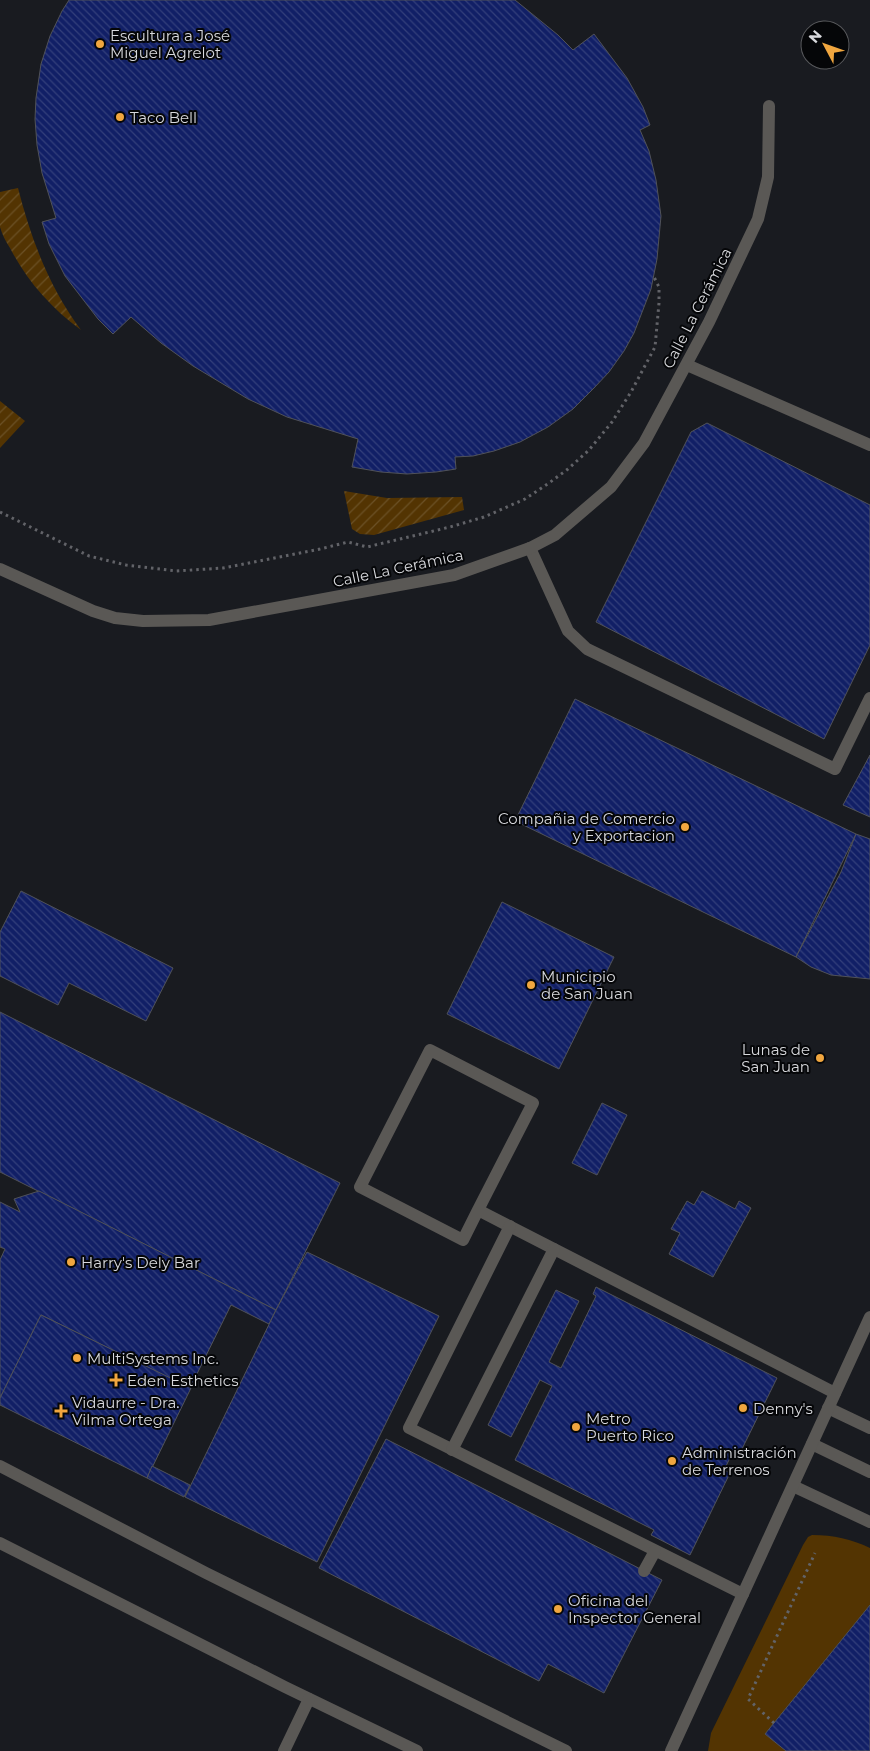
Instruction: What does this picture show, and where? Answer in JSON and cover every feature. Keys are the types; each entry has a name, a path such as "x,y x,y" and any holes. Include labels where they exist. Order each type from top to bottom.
{"street":[{"name":"Calle La Cerámica","path":"0,569 93,611 115,618 176,622 209,620 454,575 530,548 555,535 611,487 644,443 709,322 758,219 768,177 769,106"},
{"path":"687,365 870,445"},
{"path":"530,548 568,632 587,649 835,769 870,698"},
{"path":"430,1050 533,1103 478,1210 463,1240 360,1187 430,1050"},
{"path":"478,1210 835,1394"},
{"path":"510,1226 409,1428 655,1552 743,1594"},
{"path":"452,1450 554,1249"},
{"path":"671,1751 870,1317"},
{"path":"828,1408 870,1428"},
{"path":"812,1444 870,1472"},
{"path":"0,1466 206,1573 566,1751"},
{"path":"792,1486 870,1522"},
{"path":"0,1543 417,1751"},
{"path":"644,1571 655,1552"},
{"path":"284,1751 310,1698"}],"path":[{"path":"0,512 89,556 126,565 176,571 223,568 348,542 367,547 484,517 525,499 568,469 588,450 612,422 631,392 655,347 659,287 654,277"},
{"path":"774,1723 748,1700 815,1553"}],"shaded area":[{"path":"18,188 42,262 59,297 81,330 60,313 32,283 3,235 0,227 0,192"},
{"path":"0,401 25,421 0,448"},
{"path":"344,491 387,498 462,497 464,510 374,535 360,534 352,529"},
{"path":"812,1535 842,1538 870,1548 870,1605 765,1734 786,1751 708,1751 711,1733 803,1545 808,1537"}],"building":[{"path":"69,0 515,0 558,35 573,50 594,34 627,78 643,107 650,125 640,130 649,151 656,180 661,216 657,259 651,289 634,333 624,351 609,372 573,409 548,427 520,442 494,451 473,456 455,457 456,469 407,474 352,467 358,439 287,417 248,399 193,366 161,343 131,317 113,334 98,319 65,276 49,244 42,222 56,218 42,173 37,145 36,98 41,64 50,36"},
{"path":"707,423 870,505 870,645 824,739 596,622 691,432"},
{"name":"Compañia de Comercio y Exportacion","path":"575,699 856,834 796,957 515,821"},
{"path":"870,755 870,817 843,805"},
{"path":"856,834 870,839 870,979 831,975 811,967 796,957 841,872"},
{"path":"21,891 173,968 146,1021 69,983 58,1005 0,976 0,932"},
{"name":"Municipio de San Juan","path":"502,902 614,957 559,1069 447,1014"},
{"path":"0,1012 340,1183 276,1310 0,1172"},
{"path":"602,1103 627,1115 597,1175 572,1163"},
{"path":"39,1191 276,1310 269,1324 231,1305 190,1388 41,1315 0,1398 0,1260 5,1249 0,1247 0,1202 20,1212 14,1199"},
{"path":"702,1191 735,1209 739,1201 751,1208 713,1277 669,1254 680,1233 671,1229 687,1201 694,1205"},
{"path":"307,1252 439,1316 317,1562 185,1497 276,1310"},
{"path":"596,1287 777,1378 737,1459 731,1456 724,1470 730,1473 690,1555 651,1535 654,1530 515,1460 552,1386 540,1380 511,1437 488,1425 556,1290 579,1301 549,1362 561,1368 596,1296 593,1294"},
{"path":"41,1315 191,1388 147,1478 0,1405 0,1398"},
{"path":"386,1439 662,1580 604,1693 548,1664 539,1681 319,1568"},
{"path":"152,1466 190,1485 184,1497 147,1478"},
{"path":"870,1605 870,1751 786,1751 765,1734"}],"place":[{"name":"Escultura a José Miguel Agrelot","path":"100,44"},
{"name":"Taco Bell","path":"120,117"},
{"name":"Compañia de Comercio y Exportacion","path":"685,827"},
{"name":"Municipio de San Juan","path":"531,985"},
{"name":"Lunas de San Juan","path":"820,1058"},
{"name":"Harry's Dely Bar","path":"71,1262"},
{"name":"MultiSystems Inc.","path":"77,1358"},
{"name":"Eden Esthetics","path":"116,1380"},
{"name":"Denny's","path":"743,1408"},
{"name":"Vidaurre - Dra. Vilma Ortega","path":"61,1411"},
{"name":"Metro Puerto Rico","path":"576,1427"},
{"name":"Administración de Terrenos","path":"672,1461"},
{"name":"Oficina del Inspector General","path":"558,1609"}]}
